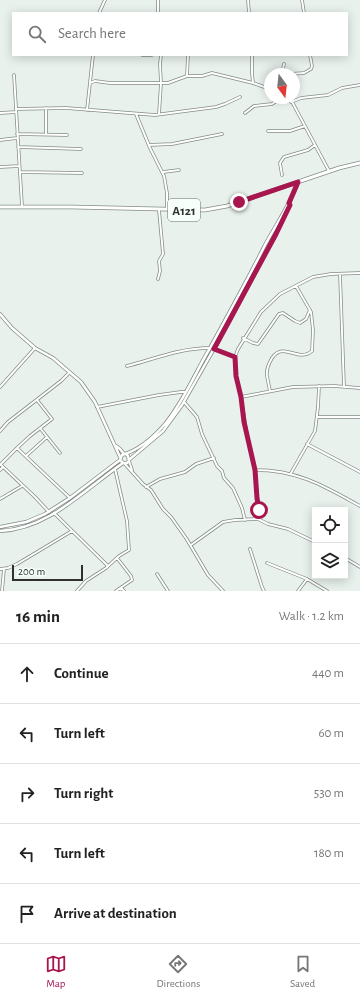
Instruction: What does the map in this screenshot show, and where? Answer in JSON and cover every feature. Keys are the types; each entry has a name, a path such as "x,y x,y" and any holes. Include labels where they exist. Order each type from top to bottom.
{"main road":[{"name":"A121","path":"0,207 94,207 159,210 215,209 252,198 329,171 349,165 360,164"},
{"path":"0,527 26,522 49,512 70,498 125,454 148,441 159,430 173,413 186,392 289,203 298,182"},
{"path":"0,531 11,530 29,525 54,513 129,460 162,431 184,402 214,349 276,234 290,205 289,203"},
{"path":"0,314 12,328 35,348 53,358 69,373 76,377 88,391 116,446 120,459 124,463"},
{"path":"116,446 128,456 129,460"}],"street":[{"path":"100,12 105,0"},
{"path":"158,0 158,12"},
{"path":"248,0 249,12"},
{"path":"302,0 304,12"},
{"path":"87,110 93,56"},
{"path":"160,114 161,56"},
{"path":"187,76 188,56"},
{"path":"252,56 252,73 254,83"},
{"path":"300,73 311,69 310,56"},
{"path":"283,68 284,64"},
{"path":"90,83 97,81 110,83 168,83 187,76 212,74 254,83 264,87"},
{"path":"14,75 22,206"},
{"path":"300,98 328,95 342,88 360,85"},
{"path":"0,114 46,108 66,108 136,114 173,114 216,107 240,96"},
{"path":"245,113 254,106 272,104"},
{"path":"292,104 329,171"},
{"path":"46,108 46,134"},
{"path":"136,114 149,145 163,172 167,193 166,210"},
{"path":"268,131 290,131 305,126"},
{"path":"17,134 67,135"},
{"path":"149,145 172,144 222,134"},
{"path":"0,140 17,138"},
{"path":"282,175 280,163 284,157 308,150 315,145"},
{"path":"18,147 81,148"},
{"path":"0,167 19,166"},
{"path":"163,172 179,170"},
{"path":"20,172 82,173"},
{"path":"158,279 160,270 159,261 163,254 159,210"},
{"path":"258,519 259,510 255,470 236,376 235,357 243,338 261,312 280,294 313,277 360,273"},
{"path":"340,274 344,387"},
{"path":"270,391 267,374 268,364 276,352 282,350 293,354 305,354 312,351 313,330 310,310 296,286"},
{"path":"243,338 252,343 258,344 279,314 283,313 300,323 306,319 310,310"},
{"path":"0,387 35,348"},
{"path":"127,366 170,353 201,348 214,349 235,357"},
{"path":"0,431 8,422 61,381 69,373"},
{"path":"291,473 315,431 319,386"},
{"path":"241,397 293,387 319,386 360,388"},
{"path":"97,407 159,395 186,392"},
{"path":"37,400 52,419 17,448 0,465 49,512"},
{"path":"184,402 196,416 202,434 223,476 233,488 242,508 245,520"},
{"path":"317,417 360,417"},
{"path":"40,428 60,453"},
{"path":"26,456 47,437"},
{"path":"307,444 360,472"},
{"path":"17,448 70,498"},
{"path":"146,487 160,479 185,472 196,464 214,458"},
{"path":"129,460 132,471"},
{"path":"124,463 146,487 152,490 163,509 171,517 191,545 200,563 222,590"},
{"path":"0,470 3,467"},
{"path":"76,591 86,581 106,568 116,558 128,551 129,541 127,522 115,469"},
{"path":"255,470 291,473 313,480 360,506"},
{"path":"0,499 22,486"},
{"path":"54,513 108,566"},
{"path":"191,545 223,522 258,519 268,524 288,529 312,541"},
{"path":"0,569 11,567 27,559 72,531"},
{"path":"250,549 264,591"},
{"path":"116,558 132,578 116,591"},
{"path":"348,560 360,567"},
{"path":"267,563 307,579 327,591"},
{"path":"2,591 4,569"},
{"path":"157,574 168,591"},
{"path":"298,591 307,579"},
{"path":"121,588 124,591"}],"route":[{"path":"239,202 298,182 289,203 290,205 276,234 214,349 235,357 236,376 241,397 244,422 255,470 259,510"}]}
